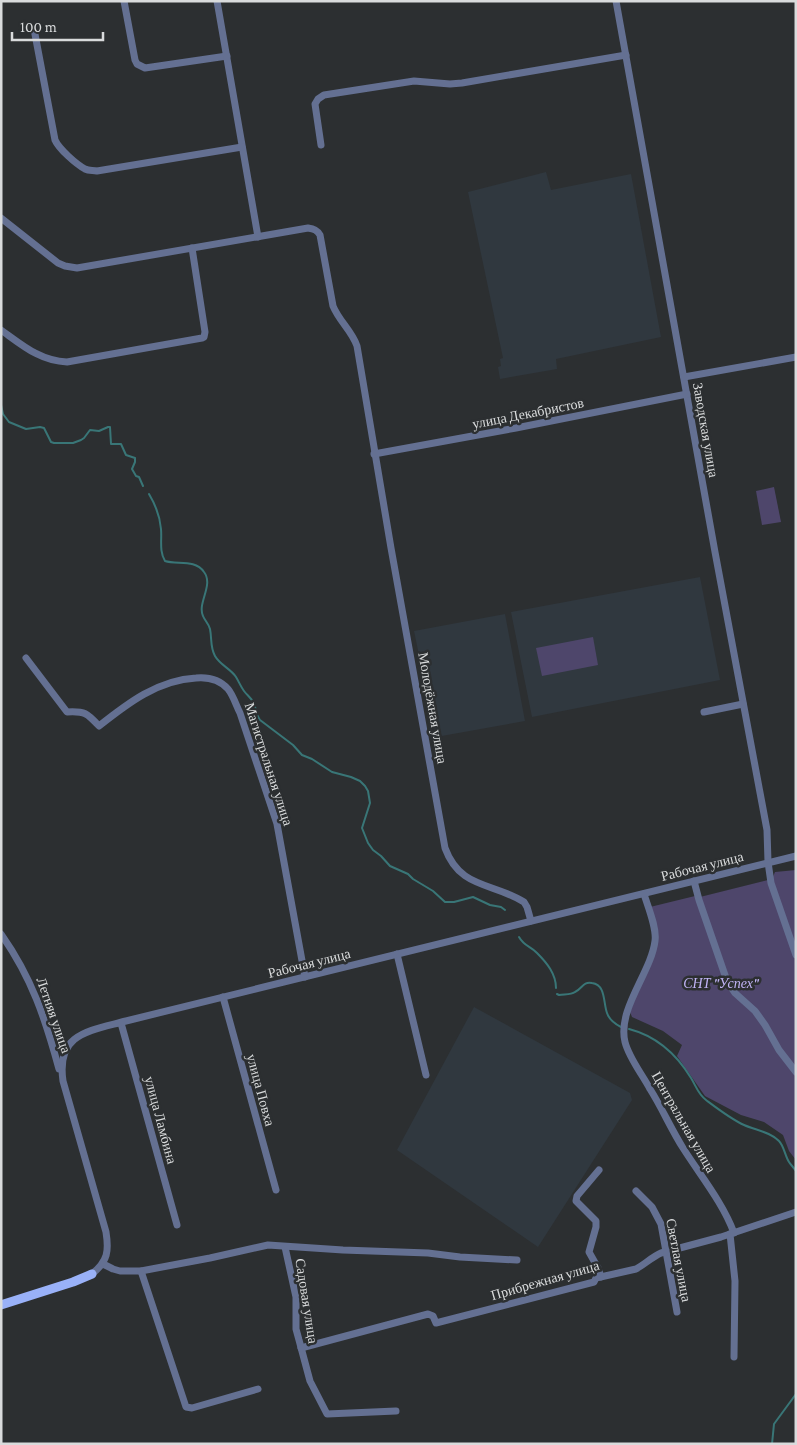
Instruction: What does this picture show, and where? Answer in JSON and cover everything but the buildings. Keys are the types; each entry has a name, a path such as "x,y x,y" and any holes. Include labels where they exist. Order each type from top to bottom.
{"main road":[{"path":"1,1305 92,1274"}],"street":[{"path":"124,1 135,60 141,67 227,56"},
{"path":"1,218 58,263 71,268 258,237 217,1"},
{"name":"Заводская улица","path":"616,1 767,830 771,883 796,955"},
{"path":"34,29 55,140 60,148 84,168 97,171 242,147"},
{"path":"321,145 315,104 324,95 414,81 462,83 626,55"},
{"name":"Молодёжная улица","path":"258,237 308,228 318,231 320,235 333,306 355,339 357,346 374,454 445,848 451,862 461,874 520,900 528,907 531,921"},
{"path":"1,330 40,357 57,362 202,338 205,332 192,248"},
{"path":"684,377 796,357"},
{"name":"улица Декабристов","path":"374,454 687,394"},
{"name":"Магистральная улица","path":"26,658 67,712 84,712 100,726 130,702 162,685 177,680 204,678 217,680 227,688 240,713 277,824 305,977"},
{"path":"704,712 743,704"},
{"name":"Рабочая улица","path":"103,1264 107,1255 106,1232 61,1071 64,1053 70,1043 79,1036 89,1031 223,997 796,856"},
{"path":"694,881 727,981 735,993 755,1011 779,1050 796,1072"},
{"name":"Центральная улица","path":"644,894 655,941 630,1003 626,1020 625,1041 631,1056 682,1147 727,1215 732,1233 735,1280 734,1358"},
{"name":"Летняя улица","path":"1,934 25,972 35,993 63,1081"},
{"path":"397,954 426,1075"},
{"name":"улица Повха","path":"223,997 276,1190"},
{"name":"улица Ламбина","path":"121,1023 176,1225"},
{"path":"599,1170 578,1196 576,1202 596,1221 589,1252 601,1277"},
{"name":"Светлая улица","path":"636,1191 652,1207 659,1218 677,1312"},
{"name":"Прибрежная улица","path":"301,1348 428,1314 433,1316 436,1323 594,1282 595,1279 601,1277 636,1269 653,1256 796,1212"},
{"path":"92,1274 103,1264 120,1271 141,1271 210,1258 268,1244 285,1247 428,1253 517,1260"},
{"name":"Садовая улица","path":"285,1247 296,1297 296,1329 310,1381 326,1414 396,1411"},
{"path":"141,1271 186,1407 192,1408 258,1389"}],"shaded area":[{"path":"546,172 551,190 631,174 661,337 556,359 557,369 500,379 498,367 501,366 500,359 503,358 468,192"},
{"path":"700,577 720,680 532,717 511,612"},
{"path":"505,614 525,721 436,737 414,631"},
{"path":"474,1007 630,1093 632,1100 538,1247 397,1150"}],"green space":[{"path":"774,487 781,522 762,525 756,491"},
{"path":"593,637 598,665 542,676 536,648"},
{"name":"СНТ \"Успех\"","path":"796,870 796,1160 789,1151 783,1135 764,1122 741,1115 705,1096 677,1056 682,1045 663,1031 632,1017 630,1012 658,940 650,907 695,896 696,898 772,879 775,872"}],"waterway":[{"path":"1,405 3,414 9,422 26,429 44,428 51,442 54,443 73,443 84,438 90,430 99,431 110,427 111,444 121,444 126,455 135,458 132,469 136,476 139,477 143,486"},
{"path":"149,494 160,520 161,549 165,561 196,565 207,577 202,611 210,629 213,653 234,674 244,691 253,701 260,720 293,745 302,755 332,772 360,781 365,786 370,803 362,828 373,850 390,866 408,874 433,891 445,902 454,902 473,897 505,910"},
{"path":"519,937 537,953 553,973 556,988"},
{"path":"557,994 573,993 587,983 596,984 602,990 608,1015 612,1021 621,1027"},
{"path":"629,1029 648,1036 665,1047 679,1062 701,1095 715,1107 739,1123 776,1138 781,1143 788,1160 796,1171"},
{"path":"772,1444 774,1424 796,1394"}]}
